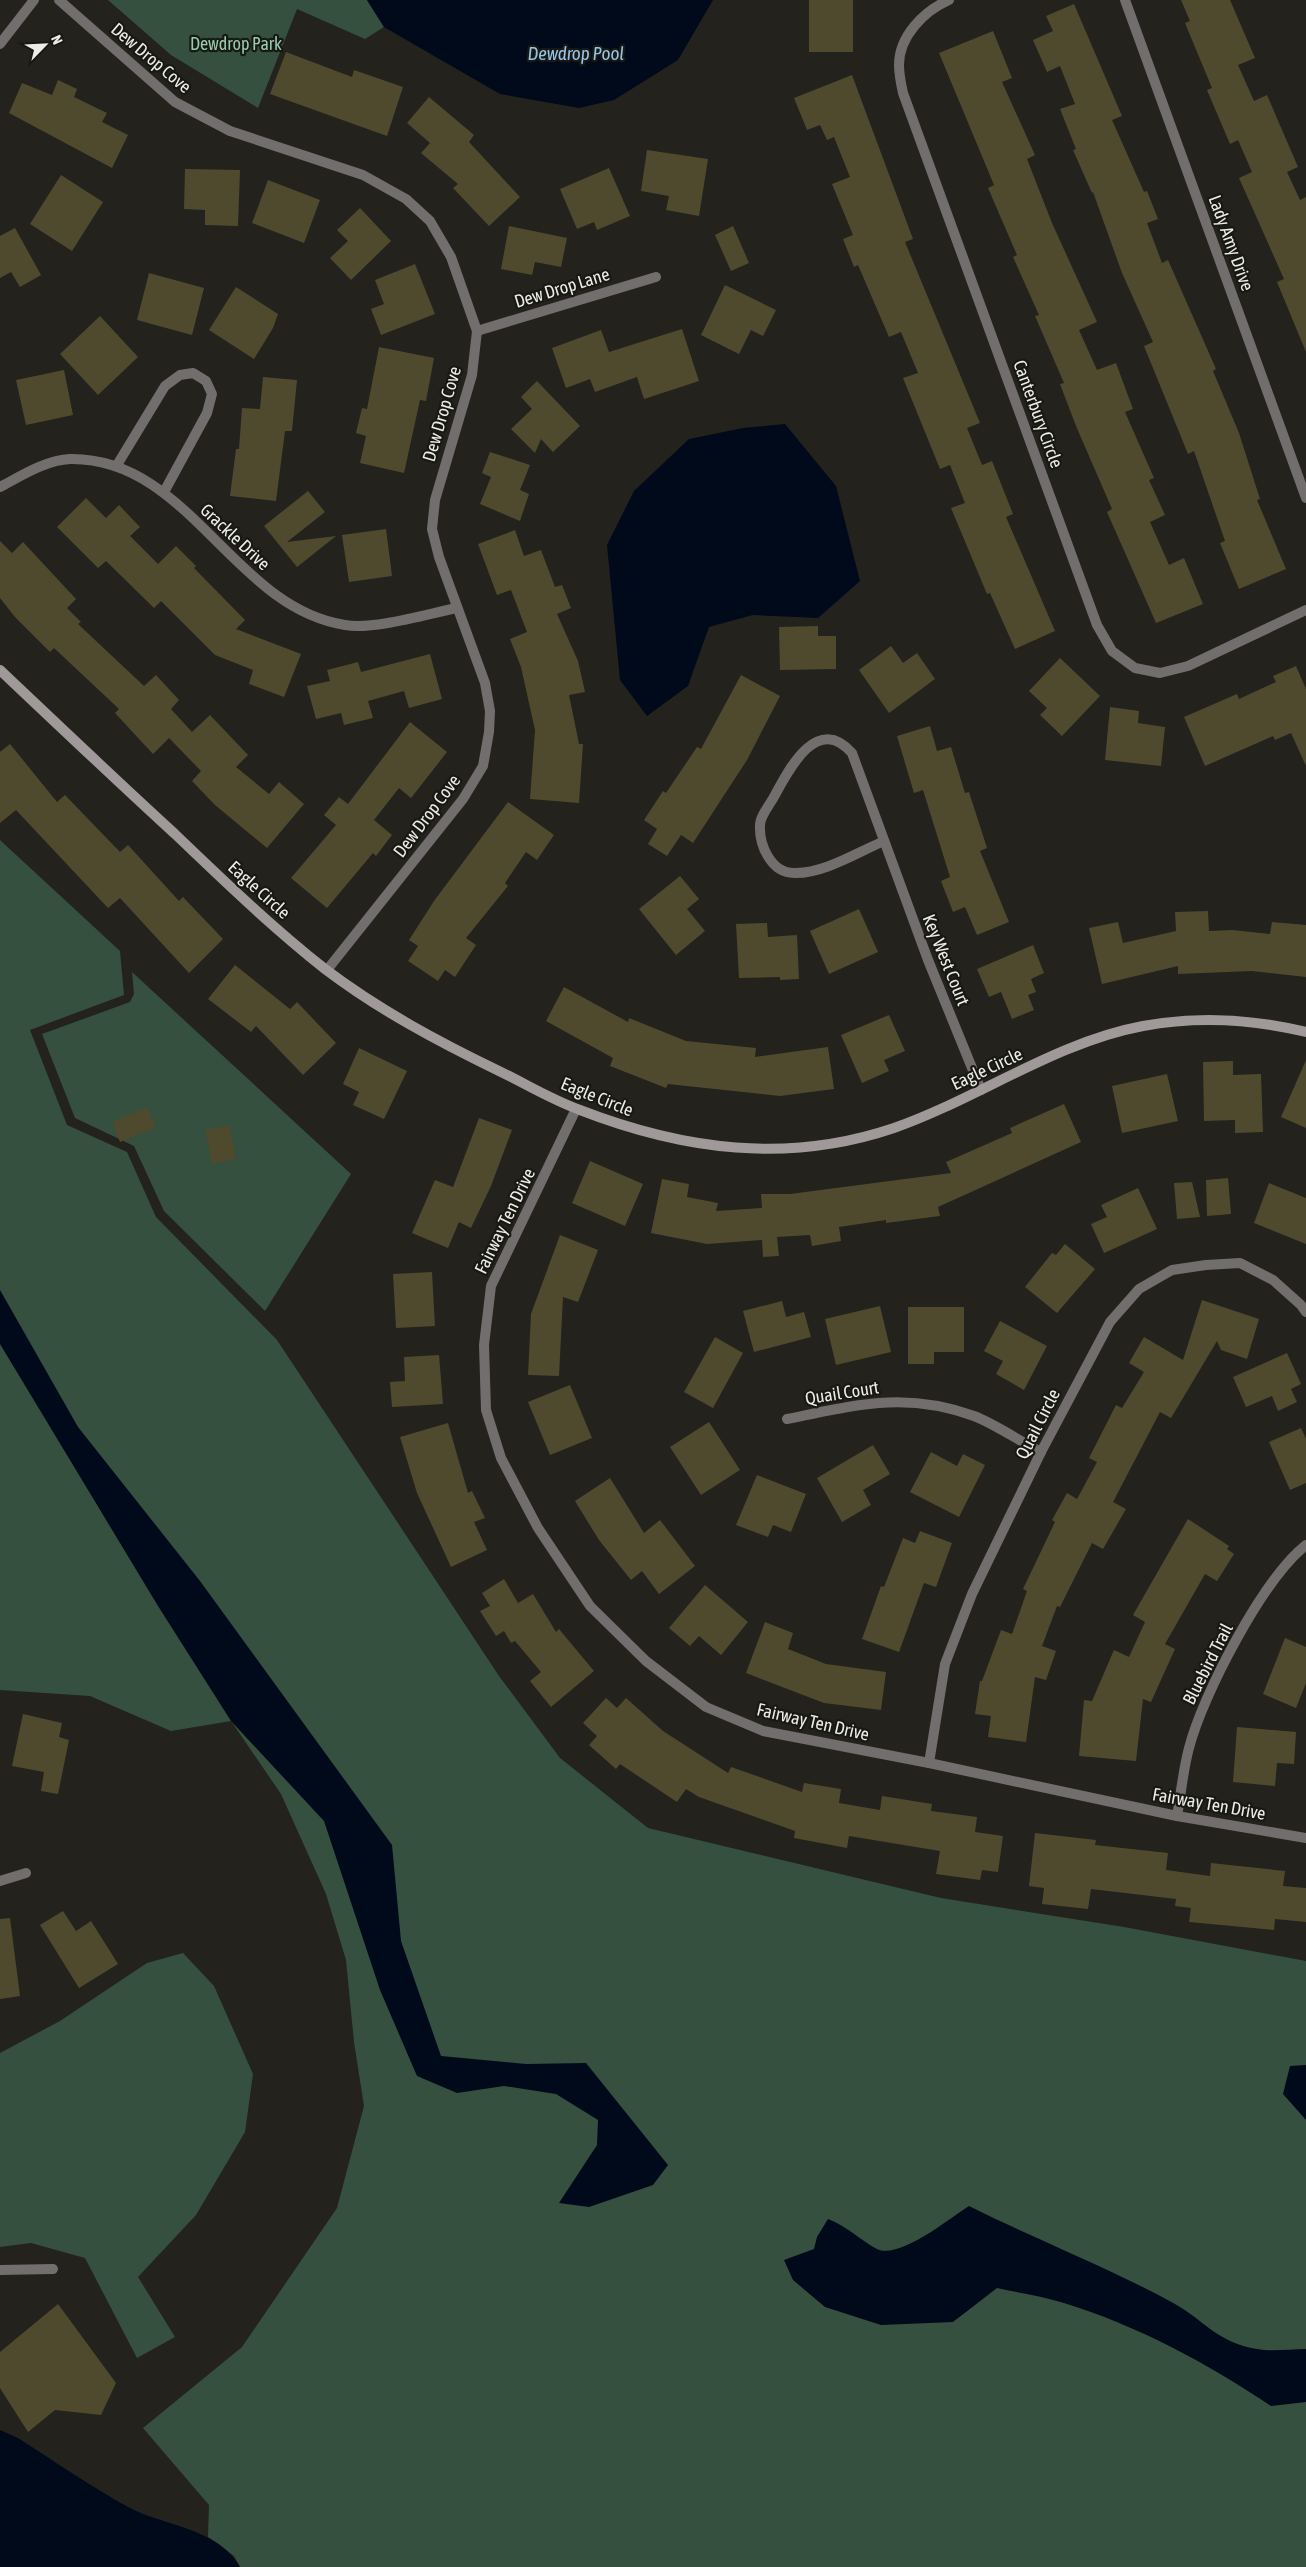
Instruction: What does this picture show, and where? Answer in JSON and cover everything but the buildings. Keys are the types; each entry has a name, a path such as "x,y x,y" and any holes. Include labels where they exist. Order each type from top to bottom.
{"street":[{"path":"0,44 34,0"},
{"name":"Dew Drop Cove","path":"59,0 175,102 230,131 363,175 406,199 430,221 451,257 476,331 472,375 435,500 432,528 457,608 485,683 489,718 483,766 463,799 327,970"},
{"name":"Canterbury Circle","path":"949,0 918,21 907,36 899,64 903,93 1097,625 1112,651 1135,668 1160,673 1188,666 1306,610"},
{"name":"Lady Amy Drive","path":"1125,0 1306,498"},
{"name":"Dew Drop Lane","path":"476,331 656,277"},
{"path":"117,465 165,386 180,375 193,373 206,381 212,394 207,413 164,492"},
{"name":"Grackle Drive","path":"0,487 40,467 69,459 117,465 164,492 261,583 290,606 314,617 346,626 379,623 457,608"},
{"name":"Eagle Circle","path":"0,670 265,919 327,970 390,1014 576,1109 642,1132 685,1143 729,1148 776,1149 820,1145 872,1135 915,1121 1066,1051 1140,1026 1180,1021 1221,1019 1271,1024 1306,1032"},
{"name":"Key West Court","path":"882,842 812,872 791,874 774,865 763,848 759,824 792,764 809,746 825,738 842,742 852,753 882,842 981,1090"},
{"name":"Fairway Ten Drive","path":"576,1109 491,1286 484,1345 486,1410 501,1458 538,1528 590,1606 646,1661 706,1707 764,1731 929,1763 1177,1816 1306,1838"},
{"name":"Quail Circle","path":"929,1763 945,1664 972,1594 1041,1452 1110,1322 1140,1289 1172,1270 1206,1265 1240,1264 1273,1280 1301,1304 1306,1312"},
{"name":"Quail Court","path":"787,1419 869,1402 924,1402 975,1416 1041,1452"},
{"name":"Bluebird Trail","path":"1177,1816 1188,1749 1203,1705 1255,1610 1293,1555 1306,1545"},
{"path":"0,1881 26,1873"},
{"path":"0,2270 53,2269"}],"green space":[{"name":"Dewdrop Park","path":"108,0 367,0 384,27 365,39 297,9 258,108 171,55"},
{"path":"0,840 120,951 124,995 30,1030 67,1125 127,1152 156,1217 277,1340 499,1676 560,1758 648,1828 941,1898 1124,1927 1306,1961 1306,2567 240,2567 234,2556 208,2537 209,2505 143,2428 242,2347 337,2208 364,2106 354,2042 346,1960 326,1894 281,1794 231,1721 171,1731 90,1696 0,1690"},
{"path":"132,972 351,1174 265,1311 164,1211 134,1146 75,1118 42,1034 130,1002 134,994"},
{"path":"183,1953 214,1986 253,2074 245,2132 196,2215 138,2277 175,2337 137,2358 85,2258 31,2243 0,2247 0,2053 60,2021 147,1963"}],"water":[{"name":"Dewdrop Pool","path":"367,0 713,0 678,60 614,100 579,108 500,94 384,27"},
{"path":"785,424 836,486 860,581 818,618 753,615 709,627 688,686 647,716 620,680 607,545 634,491 689,439 743,428"},
{"path":"0,1290 78,1427 200,1581 392,1845 401,1941 441,2056 526,2064 586,2063 668,2165 653,2185 589,2207 559,2203 597,2145 598,2120 556,2094 504,2086 457,2093 417,2076 380,1990 324,1821 231,1721 158,1606 0,1344"},
{"path":"1306,2065 1306,2120 1283,2094 1290,2066"},
{"path":"969,2206 1150,2291 1175,2304 1232,2342 1263,2350 1306,2349 1306,2402 1271,2406 1222,2375 1145,2334 1092,2312 1039,2296 997,2288 953,2322 881,2325 825,2307 793,2280 784,2260 814,2249 817,2237 828,2219 841,2225 877,2249 886,2251 898,2249 924,2236"},
{"path":"0,2430 18,2438 128,2507 142,2514 204,2536 230,2554 240,2567 0,2567"}]}
